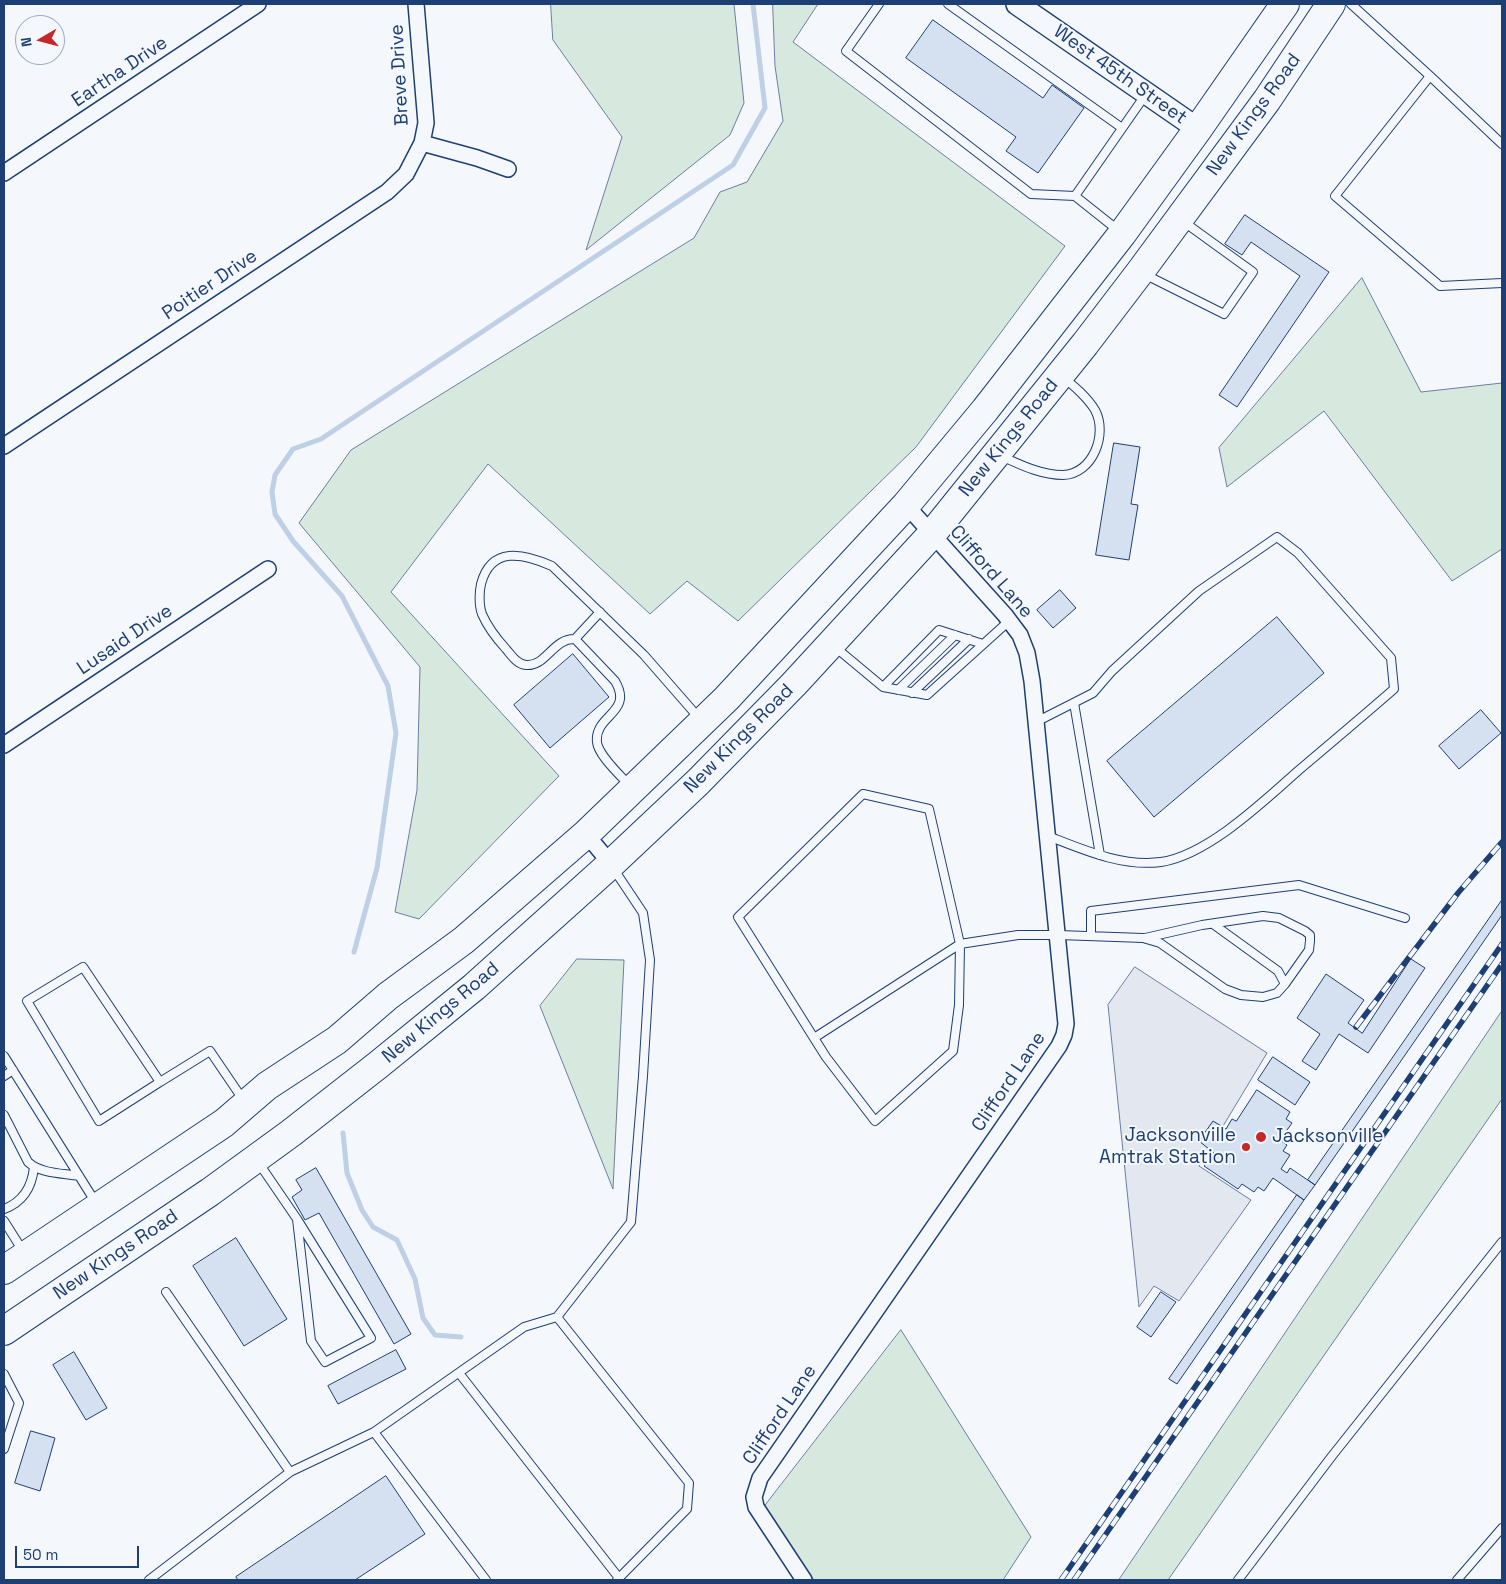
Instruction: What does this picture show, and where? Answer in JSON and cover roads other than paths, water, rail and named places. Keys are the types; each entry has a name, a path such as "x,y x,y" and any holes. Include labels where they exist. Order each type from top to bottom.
{"highway":[{"name":"New Kings Road","path":"4,1270 224,1123 267,1086 337,1040 388,996 464,940 586,834 726,699 906,505 985,410 1122,234 1285,4"},
{"name":"New Kings Road","path":"4,1331 210,1192 378,1065 474,987 611,864 698,782 832,644 932,534 1140,272 1267,100 1331,4"},
{"path":"1184,211 1200,161 1201,144 1198,129 1213,128 1236,119 1267,100"}],"street":[{"name":"Eartha Drive","path":"4,173 258,4"},
{"name":"Breve Drive","path":"416,4 426,123 422,143"},
{"name":"West 45th Street","path":"1017,4 1198,129"},
{"path":"422,143 477,158 508,169"},
{"name":"Poitier Drive","path":"4,446 387,192 406,174 422,143"},
{"name":"Clifford Lane","path":"804,1580 756,1507 754,1497 756,1488 766,1470 1059,1046 1066,1024 1059,935 1032,681 1027,653 1020,635 1009,621 906,505"},
{"name":"Lusaid Drive","path":"4,744 268,569"},
{"path":"586,834 611,864"}],"lane":[{"path":"880,4 846,51 1031,194 1075,196 1122,234"},
{"path":"948,4 1122,128"},
{"path":"1351,4 1502,144"},
{"path":"1430,76 1335,196 1440,286 1502,283"},
{"path":"1075,196 1146,94"},
{"path":"1140,272 1224,314 1253,272 1184,211"},
{"path":"997,454 1042,473 1064,475 1077,471 1088,462 1099,440 1096,412 1088,400 1060,374"},
{"path":"1036,722 1093,693 1112,670 1199,591 1277,537 1298,553 1391,658 1394,689 1234,826 1191,852 1163,862 1135,863 1089,853 1048,836"},
{"path":"600,612 574,638 562,641 539,662 528,666 518,663 491,632 481,612 479,591 484,574 496,559 515,555 537,559 552,566 600,612 644,655 702,721"},
{"path":"832,644 883,687 927,696 1009,621"},
{"path":"883,687 939,630 983,644"},
{"path":"898,690 955,635"},
{"path":"574,638 615,681 620,690 622,698 616,709 599,728 597,742 602,754 632,789"},
{"path":"912,693 969,639"},
{"path":"1074,703 1100,855"},
{"path":"864,794 929,809 960,944 959,1005 953,1051 876,1121 826,1057 738,918 864,794"},
{"path":"149,1580 290,1472 374,1432 524,1327 557,1317 631,1222 644,1076 650,960 643,913 611,864"},
{"path":"1091,936 1090,911 1299,885 1405,918"},
{"path":"814,1038 960,944 1018,936 1059,935 1143,938 1263,916 1278,918 1310,935 1309,950 1285,984 1277,993 1263,997 1242,995 1225,989 1160,943 1143,938"},
{"path":"1213,924 1278,971 1285,984"},
{"path":"160,1082 83,966 28,1001 99,1121 210,1051 246,1104"},
{"path":"4,1056 99,1207"},
{"path":"4,1076 13,1070"},
{"path":"4,1115 28,1162 34,1167 40,1170 79,1176"},
{"path":"256,1158 298,1219 371,1338 325,1362 311,1340 298,1219"},
{"path":"4,1209 21,1199 28,1190 33,1179 34,1167"},
{"path":"4,1221 26,1256"},
{"path":"1238,1580 1332,1456 1502,1242"},
{"path":"166,1292 290,1472"},
{"path":"458,1373 618,1579 687,1509 689,1483 557,1317"},
{"path":"4,1376 19,1403 4,1449"},
{"path":"374,1432 486,1580"},
{"path":"1457,1580 1502,1528"}],"waterway":[{"path":"354,952 377,868 396,733 388,686 342,596 293,541 275,514 272,492 275,475 293,449 321,439 733,165 765,108 753,4"},
{"path":"343,1133 347,1173 362,1210 373,1227 397,1240 415,1279 423,1318 435,1335 461,1337"}],"railway":[{"path":"1356,1027 1458,893 1502,842"},
{"path":"1061,1580 1502,944"},
{"path":"1074,1580 1502,964"}],"place":[{"name":"Jacksonville","path":"1261,1137"},
{"name":"Jacksonville Amtrak Station","path":"1246,1147"}]}
